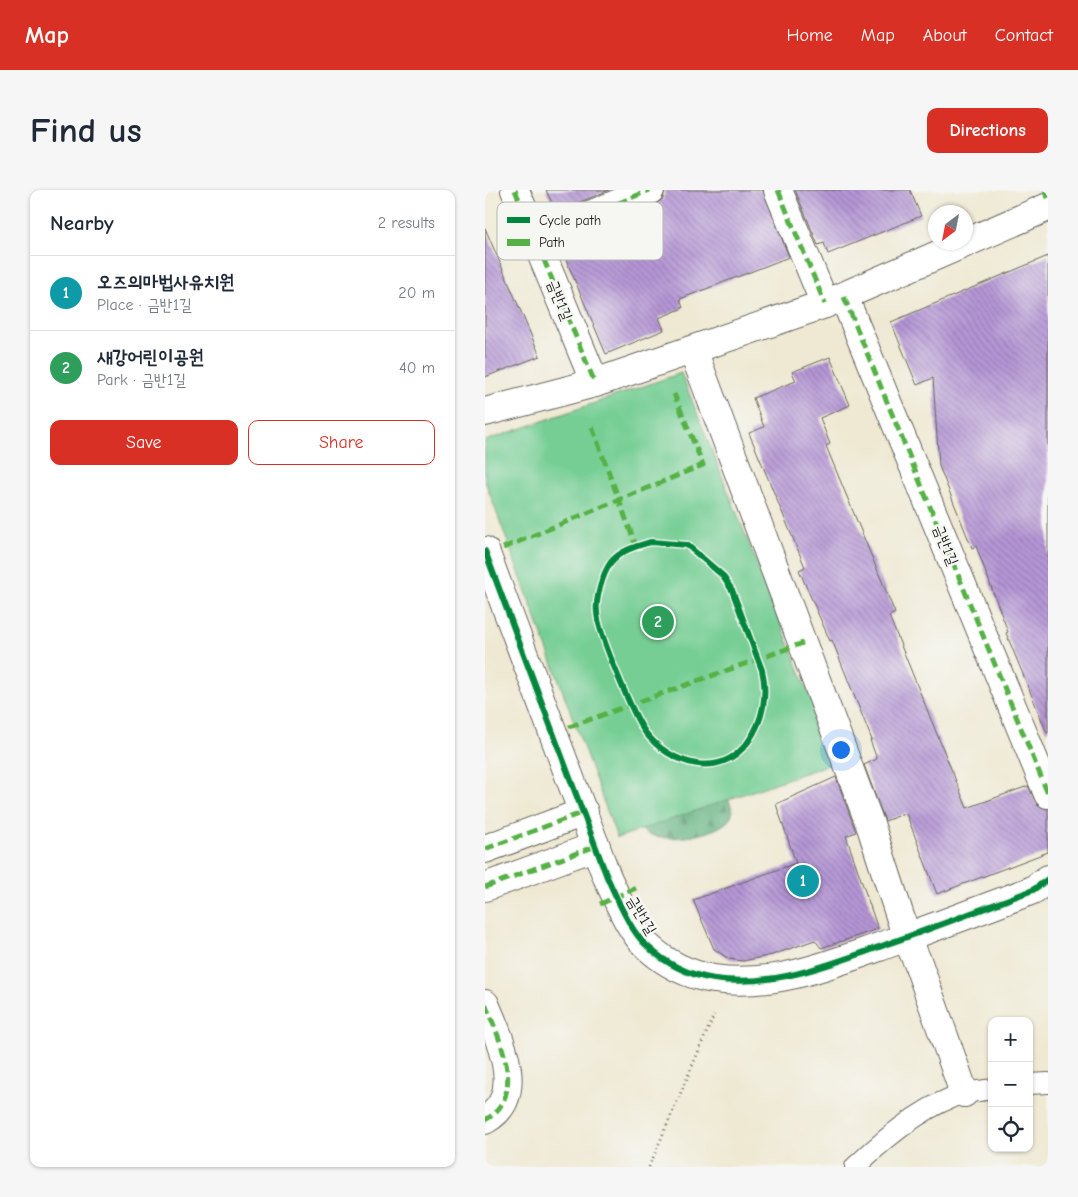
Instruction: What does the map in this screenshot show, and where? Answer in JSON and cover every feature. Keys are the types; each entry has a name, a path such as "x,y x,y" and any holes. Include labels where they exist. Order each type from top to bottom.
{"street":[{"name":"금반1길","path":"515,190 520,202"},
{"path":"622,202 651,190"},
{"name":"금반1길","path":"779,190 834,301 1048,794"},
{"path":"1045,190 1048,198"},
{"path":"485,412 595,382 834,301 1048,207"},
{"name":"금반1길","path":"544,260 595,382"},
{"path":"693,350 871,827 907,938 918,962 964,1093"},
{"name":"금반1길","path":"485,551 607,877 627,918 645,945 666,961 687,972 713,979 742,981 776,978 853,957 907,938 1033,890 1048,879"},
{"path":"485,849 584,812"},
{"path":"485,887 596,846"},
{"path":"485,1004 504,1050 509,1087 497,1114 485,1120"}],"lane":[{"path":"1033,1084 1048,1083"},
{"path":"855,1167 882,1141 921,1113 964,1093 988,1090"}],"path":[{"path":"649,1167 716,1011"}],"green space":[{"path":"681,373 836,762 617,838 485,481 485,441"},
{"path":"724,787 733,811 728,821 712,830 679,838 668,838 650,835 635,823"}],"building":[{"path":"546,190 609,190 580,202 551,202"},
{"path":"665,190 763,190 789,257 680,299 683,308 659,318 664,330 606,354 566,260 663,260 663,202 659,202 663,199"},
{"path":"795,190 910,190 921,216 828,254 824,243 818,245"},
{"path":"485,228 497,260 499,260 540,356 485,377"},
{"path":"1048,256 1047,733 1006,633 1008,632 976,546 972,548 939,466 933,378 917,385 891,322"},
{"path":"830,357 850,405 820,418 830,444 826,446 895,613 889,616 967,808 1028,786 1038,806 1048,809 1048,852 937,894 906,813 885,821 864,765 877,759 870,740 872,740 832,640 830,641 799,570 805,567 749,433 764,427 753,398 796,381 792,372"},
{"path":"836,777 856,832 846,836 878,929 821,948 815,940 772,955 743,961 729,959 714,949 693,900 796,863 776,804"}],"marked path":[{"path":"515,190 520,202"},
{"path":"621,202 650,190"},
{"path":"778,190 825,304"},
{"path":"1045,190 1048,198"},
{"path":"544,260 595,383"},
{"path":"844,297 1048,794"},
{"path":"503,548 703,465 674,394"},
{"path":"592,427 636,546"},
{"path":"569,727 803,643"},
{"path":"485,849 584,812"},
{"path":"485,887 596,846"},
{"path":"600,904 636,888"},
{"path":"485,1004 502,1049 508,1082 505,1097 498,1110 485,1120"}],"cycle path":[{"path":"651,542 687,545 722,575 732,590 762,670 764,698 761,717 748,742 737,754 724,761 710,764 695,764 681,760 655,743 645,732 633,709 603,637 597,613 597,601 600,586 608,567 624,551 651,542"},
{"path":"485,551 607,877 624,914 635,932 647,946 670,963 696,975 714,979 737,981 782,977 826,966 926,930 1033,890 1048,879"}],"place":[{"name":"새강어린이공원","path":"658,622"},
{"name":"오즈의마법사유치원","path":"803,881"}]}
